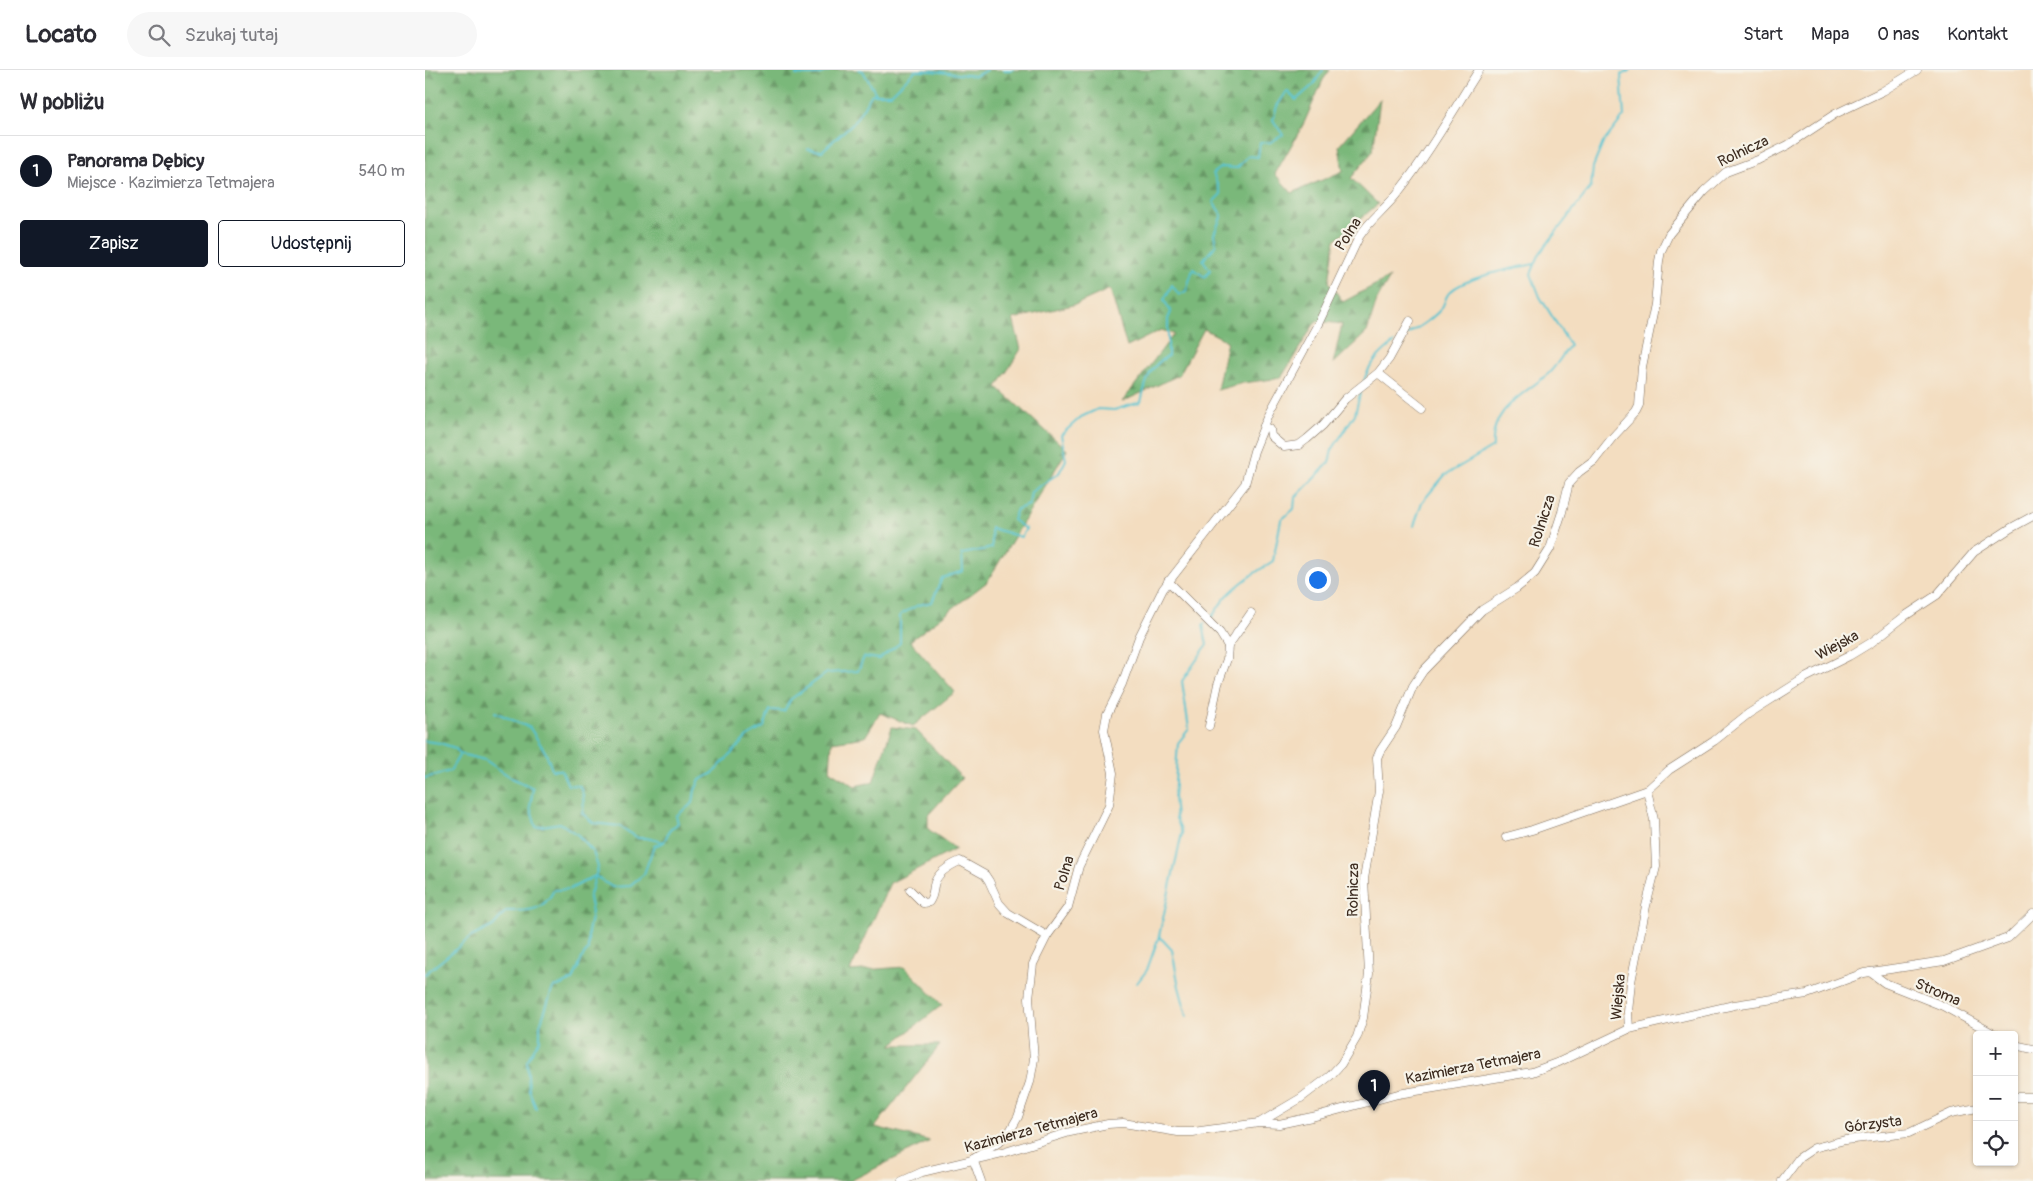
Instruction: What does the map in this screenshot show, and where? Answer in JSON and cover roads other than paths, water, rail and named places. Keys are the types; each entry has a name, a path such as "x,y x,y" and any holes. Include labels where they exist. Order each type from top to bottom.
{"street":[{"name":"Polna","path":"973,1159 998,1143 1010,1131 1015,1124 1025,1096 1034,1059 1029,998 1030,979 1036,955 1068,907 1079,866 1109,805 1113,773 1104,730 1107,714 1122,684 1139,637 1169,581 1241,491 1264,426 1319,322 1359,237 1367,224 1386,207 1407,182 1479,70"},
{"name":"Rolnicza","path":"1259,1123 1301,1098 1330,1076 1341,1064 1357,1037 1363,1018 1369,974 1364,879 1379,791 1377,758 1396,728 1413,686 1423,671 1482,610 1512,592 1535,573 1543,562 1553,541 1569,483 1579,472 1595,461 1617,432 1636,412 1639,406 1642,367 1655,304 1659,261 1661,251 1669,234 1699,198 1726,172 1758,160 1788,145 1835,114 1883,91 1917,70"},
{"path":"1264,426 1270,429 1271,436 1278,444 1284,447 1299,445 1323,425 1335,410 1357,389 1378,373 1389,359 1410,321"},
{"path":"1378,373 1422,408"},
{"name":"Wiejska","path":"1506,837 1532,830 1647,790 1669,770 1714,741 1748,714 1805,678 1872,642 1905,616 1937,595 1975,552 2033,516"},
{"path":"1169,581 1220,633 1228,646"},
{"path":"1209,726 1218,684 1227,659 1228,646 1251,613"},
{"name":"Wiejska","path":"1629,1029 1628,1012 1631,982 1656,867 1654,820 1647,790"},
{"path":"910,890 923,903 929,902 934,894 935,882 942,871 961,861 985,875 999,903 1008,913 1047,936"},
{"name":"Kazimierza Tetmajera","path":"902,1181 922,1172 973,1159 1003,1154 1069,1132 1108,1124 1193,1132 1259,1123 1279,1124 1398,1094 1532,1072 1559,1062 1629,1029 1734,1005 1807,994 1870,972 1933,964 1972,952 2014,934 2033,914"},
{"name":"Stroma","path":"1870,972 1885,983 1943,1006 1989,1031"},
{"path":"2018,1046 2033,1049"},
{"path":"2018,1097 2033,1097"},
{"name":"Górzysta","path":"1782,1181 1799,1158 1814,1148 1845,1140 1909,1133 1951,1113 1973,1109"},
{"path":"973,1159 981,1181"}],"waterway":[{"path":"796,75 817,75 831,70"},
{"path":"859,70 863,71 876,94"},
{"path":"808,149 822,151 854,122 872,94 891,94 915,71 975,76 987,70"},
{"path":"1003,70 1013,70"},
{"path":"425,974 471,937 493,926 506,911 535,909 545,903 554,890 570,889 595,876 612,887 629,886 644,874 654,846 664,842 669,831 678,823 676,816 693,803 695,790 700,780 713,773 747,737 764,727 770,710 784,711 791,699 827,673 858,671 864,657 879,659 900,643 900,615 918,605 932,602 942,578 963,571 962,554 992,548 991,528 1021,537 1026,529 1013,520 1017,509 1029,505 1031,492 1059,473 1066,460 1061,435 1081,417 1098,409 1114,410 1141,402 1146,382 1152,370 1161,360 1168,356 1168,319 1171,312 1164,300 1172,285 1179,295 1186,291 1193,269 1205,277 1210,270 1203,260 1216,245 1214,234 1222,215 1213,202 1221,194 1213,173 1221,167 1237,168 1248,156 1258,157 1260,142 1269,143 1283,135 1273,120 1277,106 1287,91 1296,100 1313,85 1323,70"},
{"path":"1414,526 1422,502 1445,475 1493,447 1497,422 1503,412 1549,373 1570,345 1540,297 1531,274 1540,253 1591,187 1593,167 1603,143 1624,116 1621,75 1631,70"},
{"path":"1407,335 1437,313 1448,294 1457,287 1490,274 1535,264"},
{"path":"1364,381 1376,360 1394,343"},
{"path":"1209,620 1230,593 1273,561 1281,520 1294,509 1295,498 1329,463 1332,450 1355,414 1361,390"},
{"path":"1187,1016 1172,950 1159,936 1182,833 1176,818 1174,797 1178,743 1189,729 1182,681 1207,645 1203,625 1205,623"},
{"path":"495,712 530,728 546,753 552,770 561,770 568,785 580,786 584,799 582,813 593,823 619,826 638,838 664,842"},
{"path":"425,741 440,743 455,748 460,754 485,760 512,778 533,788 530,807 536,827 560,823 578,835 593,852 598,867 589,898 592,912 588,932 588,950 583,956 573,980 553,988 540,1025 540,1039 527,1061 529,1090 536,1108"},
{"path":"425,778 450,771 460,754"},
{"path":"1137,983 1147,970 1159,936"}],"place":[{"name":"Panorama Dębicy","path":"1374,1111"}]}
